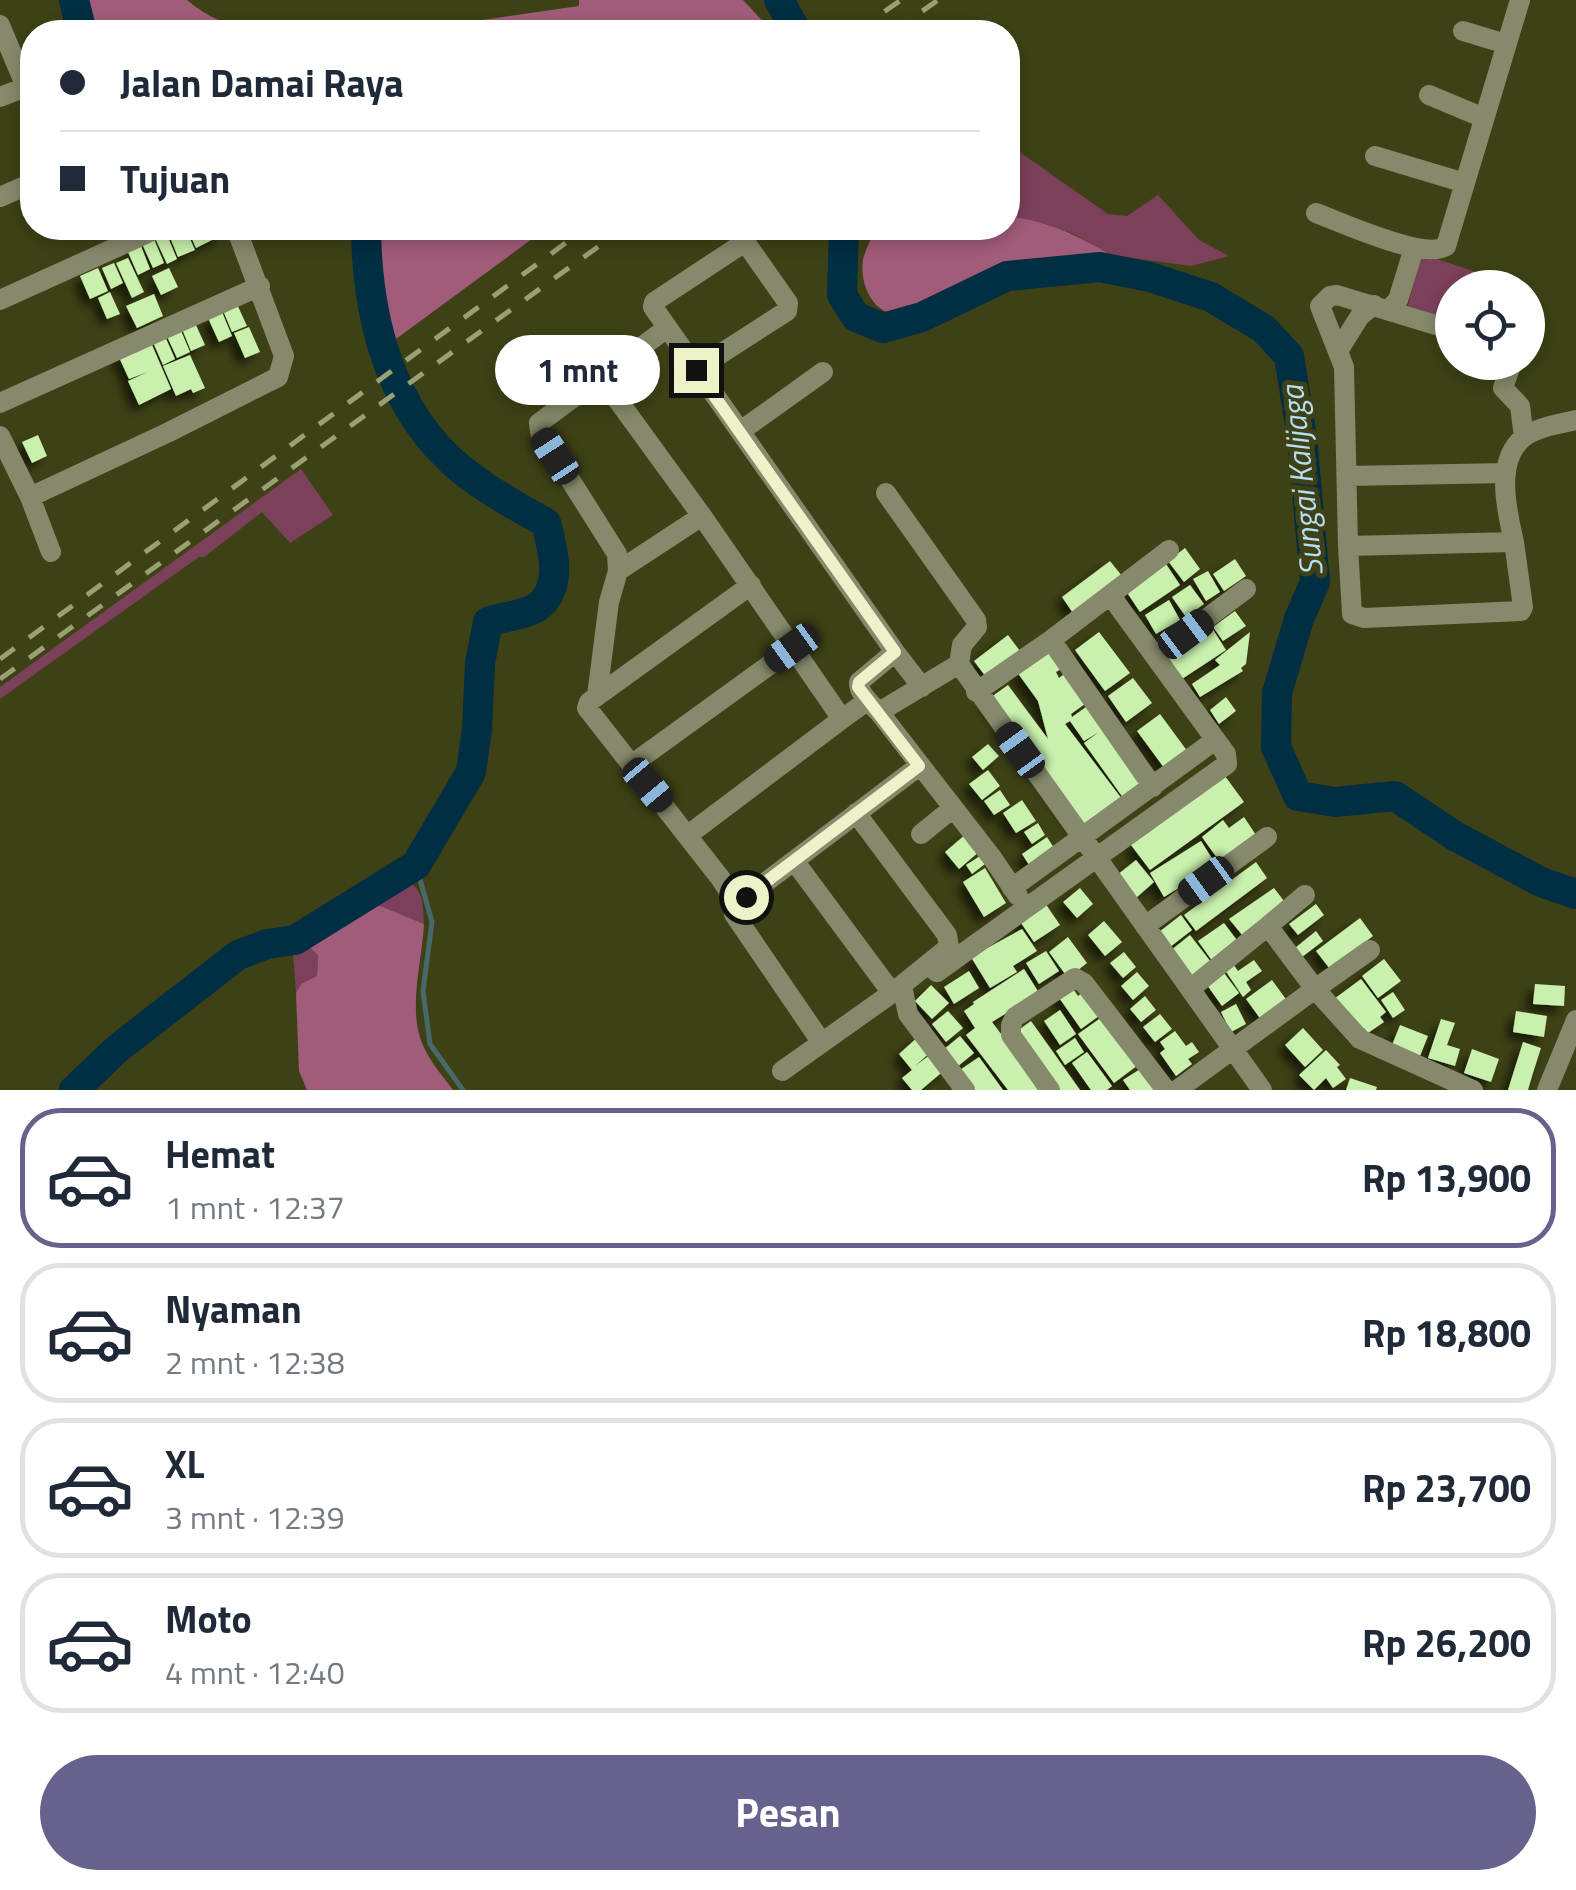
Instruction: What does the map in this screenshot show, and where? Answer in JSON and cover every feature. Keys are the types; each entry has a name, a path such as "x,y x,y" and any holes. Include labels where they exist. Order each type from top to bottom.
{"street":[{"path":"1316,213 1414,248 1435,252 1446,246 1520,0"},
{"path":"0,25 20,70"},
{"path":"1463,31 1506,44"},
{"path":"1429,95 1484,118"},
{"path":"1375,156 1465,184"},
{"path":"0,300 132,240"},
{"path":"30,498 278,377 284,356 241,240"},
{"path":"696,370 787,311 788,302 751,248 739,246 652,307 696,370 742,430 895,652 922,686"},
{"path":"1338,351 1360,316 1398,300 1414,248"},
{"path":"0,403 260,286"},
{"path":"1435,324 1338,295 1324,299 1320,306 1344,367 1352,614 1364,618 1521,611 1508,511 1506,474 1512,450 1524,437 1576,420"},
{"path":"597,696 609,602 618,570 615,548 538,428 540,420 667,328"},
{"path":"742,430 824,372"},
{"path":"600,377 751,585 842,719"},
{"path":"1506,380 1503,388 1520,406 1524,437"},
{"path":"0,436 51,552"},
{"path":"1346,476 1506,474"},
{"path":"886,492 976,620 977,628 962,646 959,664 976,692 1262,1090"},
{"path":"1488,542 1497,522 1508,511"},
{"path":"618,570 702,516"},
{"path":"1348,546 1514,542"},
{"path":"976,692 1169,550"},
{"path":"737,904 688,834 589,714 589,702 751,585"},
{"path":"1156,656 1246,589"},
{"path":"928,966 937,972 1227,764 1226,754 1111,596"},
{"path":"1051,640 1153,787"},
{"path":"631,764 792,648"},
{"path":"895,652 858,687 1025,906"},
{"path":"688,834 842,719 922,686 959,664"},
{"path":"1012,888 1214,741"},
{"path":"822,1043 734,910 919,766"},
{"path":"921,834 953,808"},
{"path":"782,1071 900,993 948,950 950,938 856,813"},
{"path":"1145,926 1267,837"},
{"path":"794,862 900,993 908,1014 960,1083 937,1090"},
{"path":"1190,989 1305,895"},
{"path":"1268,926 1314,989 1360,1039 1473,1090"},
{"path":"1177,1090 1370,950"},
{"path":"1050,1090 1011,1035 1011,1025 1015,1018 1075,978 1084,983 1166,1090"},
{"path":"1547,1090 1576,1020"}],"shaded area":[{"path":"85,0 187,0 219,20 92,20"},
{"path":"579,0 743,0 762,20 483,20 579,6"},
{"path":"1020,152 1108,214 1127,216 1158,195 1199,240 1229,256 1191,266 1111,255 1049,225 1020,219"},
{"path":"1020,218 1062,230 1111,255 1067,257 1012,269 914,310 891,313 877,305 867,290 865,252 870,240 1020,240"},
{"path":"531,240 385,347 375,287 378,241"},
{"path":"1419,253 1470,270 1435,270 1435,315 1408,306"},
{"path":"301,469 333,515 290,543 262,512 0,699 0,687"},
{"path":"408,881 420,894 424,924 371,902"},
{"path":"371,902 424,924 416,1000 418,1029 428,1056 453,1090 307,1090 299,1071 296,993 301,984 317,976 318,956 308,945"},
{"path":"308,945 318,956 317,976 301,984 296,993 293,954"}],"building":[{"path":"140,240 154,240 164,263 153,268"},
{"path":"156,240 169,240 177,259 167,264"},
{"path":"171,240 190,240 195,250 178,257"},
{"path":"192,240 212,240 196,248"},
{"path":"141,246 150,269 138,275 128,252"},
{"path":"128,258 144,292 132,298 116,263"},
{"path":"114,263 123,283 111,289 102,268"},
{"path":"98,268 108,291 90,299 80,276"},
{"path":"169,268 178,287 161,295 152,276"},
{"path":"110,292 120,314 107,319 98,298"},
{"path":"154,294 163,316 137,328 126,306"},
{"path":"236,302 247,326 232,332 222,308"},
{"path":"222,312 232,336 219,342 208,318"},
{"path":"195,323 205,345 191,351 182,329"},
{"path":"179,326 190,352 177,358 165,332"},
{"path":"249,327 260,352 245,358 234,333"},
{"path":"164,334 175,359 163,365 152,340"},
{"path":"152,345 171,389 139,405 128,381 148,372 129,379 117,353"},
{"path":"190,355 205,388 176,396 163,366"},
{"path":"38,435 47,456 32,463 22,442"},
{"path":"1185,548 1200,569 1184,582 1168,561"},
{"path":"1235,559 1246,576 1224,591 1213,574"},
{"path":"1110,561 1122,576 1073,613 1062,597"},
{"path":"1166,564 1180,585 1140,612 1126,591"},
{"path":"1208,571 1220,592 1206,601 1193,579"},
{"path":"1190,585 1204,604 1186,617 1172,597"},
{"path":"1169,600 1180,620 1156,634 1145,615"},
{"path":"1235,611 1246,626 1223,641 1213,627"},
{"path":"1212,628 1226,650 1182,679 1168,657"},
{"path":"1099,632 1130,673 1105,691 1075,650"},
{"path":"1250,632 1243,671 1200,697 1192,684 1220,665 1215,660"},
{"path":"1008,635 1020,651 986,677 974,661"},
{"path":"1053,646 1066,666 1056,672 1059,678 1068,671 1089,701 1072,717 1086,707 1148,782 1124,799 1084,743 1099,732 1084,741 1070,721 1065,724 1122,799 1081,829 987,700 1008,685 1048,739 1038,701 1017,672"},
{"path":"1133,678 1152,703 1126,722 1108,696"},
{"path":"1226,697 1236,711 1219,724 1210,710"},
{"path":"1160,714 1188,752 1165,769 1137,731"},
{"path":"988,744 999,756 983,770 972,757"},
{"path":"988,770 1000,786 982,800 969,784"},
{"path":"1225,776 1244,802 1150,870 1131,845"},
{"path":"1000,790 1010,805 994,815 984,801"},
{"path":"1022,800 1036,821 1016,833 1003,813"},
{"path":"1244,817 1256,835 1220,862 1202,837 1223,820 1229,828"},
{"path":"1038,823 1045,835 1032,844 1024,832"},
{"path":"966,834 980,851 959,869 945,852"},
{"path":"1047,837 1058,854 1033,871 1022,854"},
{"path":"1201,841 1216,865 1164,897 1150,873"},
{"path":"980,856 985,864 972,874 966,865"},
{"path":"1136,860 1154,882 1136,898 1117,875"},
{"path":"1256,862 1267,878 1196,931 1184,915"},
{"path":"985,868 1006,903 984,917 963,882"},
{"path":"1080,888 1093,904 1077,918 1063,902"},
{"path":"1274,888 1284,901 1243,936 1229,919"},
{"path":"1045,903 1060,925 1034,942 1019,920"},
{"path":"1316,904 1324,915 1298,935 1289,924"},
{"path":"1181,915 1192,930 1170,947 1159,932"},
{"path":"1360,918 1373,936 1330,969 1316,951"},
{"path":"1104,921 1122,942 1105,956 1088,935"},
{"path":"1224,923 1239,943 1213,962 1198,941"},
{"path":"1022,929 1037,951 1013,966 1017,972 990,988 971,957"},
{"path":"1316,931 1323,941 1302,957 1295,948"},
{"path":"1190,935 1214,966 1194,982 1170,951"},
{"path":"1068,937 1087,963 1068,978 1049,952"},
{"path":"1046,951 1059,971 1039,984 1026,963"},
{"path":"1124,952 1136,967 1123,978 1110,963"},
{"path":"1384,959 1401,981 1378,998 1362,976"},
{"path":"1254,960 1262,971 1246,982 1251,990 1243,997 1225,970 1233,964 1238,971"},
{"path":"1024,969 1039,993 992,1022 1043,1090 1008,1090 966,1035 975,1028 964,1011"},
{"path":"969,971 979,988 954,1004 944,987"},
{"path":"1137,972 1149,986 1133,1000 1121,986"},
{"path":"1224,973 1239,993 1222,1006 1207,985"},
{"path":"1361,979 1386,1012 1380,1017 1384,1022 1368,1033 1364,1028 1359,1032 1334,999"},
{"path":"1272,980 1288,1002 1262,1021 1246,999"},
{"path":"1069,983 1078,996 1086,990 1103,1013 1081,1029 1055,992"},
{"path":"1535,984 1565,986 1564,1006 1533,1004"},
{"path":"931,985 949,1003 932,1019 915,1001"},
{"path":"1393,992 1405,1010 1393,1018 1381,1000"},
{"path":"1145,996 1156,1010 1141,1022 1130,1009"},
{"path":"1236,1004 1246,1024 1231,1032 1221,1012"},
{"path":"1060,1010 1076,1034 1060,1045 1044,1021"},
{"path":"948,1011 963,1028 946,1042 932,1024"},
{"path":"1516,1011 1547,1016 1544,1037 1513,1032"},
{"path":"1160,1014 1172,1029 1155,1042 1143,1027"},
{"path":"1102,1017 1138,1065 1114,1083 1078,1034"},
{"path":"1441,1019 1455,1023 1447,1045 1460,1049 1455,1066 1428,1058"},
{"path":"1031,1021 1080,1090 1052,1090 1013,1034"},
{"path":"1400,1025 1428,1036 1420,1056 1392,1045"},
{"path":"1303,1028 1323,1050 1305,1067 1285,1045"},
{"path":"1175,1031 1186,1046 1192,1042 1199,1052 1188,1059 1192,1064 1176,1076 1160,1053 1165,1049 1160,1042"},
{"path":"920,1035 933,1050 915,1066 934,1052 947,1068 921,1090 912,1090 902,1078 912,1070 899,1054"},
{"path":"960,1036 974,1053 957,1067 943,1050"},
{"path":"1075,1038 1084,1052 1065,1065 1056,1051"},
{"path":"1523,1042 1541,1048 1528,1090 1508,1090"},
{"path":"1472,1049 1499,1059 1491,1082 1464,1073"},
{"path":"1326,1050 1340,1065 1337,1067 1346,1079 1333,1088 1326,1078 1314,1090 1299,1075"},
{"path":"1087,1052 1112,1086 1107,1090 1091,1090 1072,1063"},
{"path":"979,1057 1003,1090 970,1090 957,1072"},
{"path":"1145,1066 1161,1090 1130,1090 1123,1080"},
{"path":"1350,1078 1377,1087 1376,1090 1346,1090"}],"waterway":[{"path":"74,0 79,20"},
{"name":"Sungai Kalijaga","path":"779,0 790,20"},
{"path":"74,1090 117,1049 238,955 267,944 295,940 416,865 471,772 480,663 488,622 536,608 550,590 554,568 546,523 462,470 416,420 400,391 378,328 366,240"},
{"name":"Sungai Kalijaga","path":"844,240 842,295 856,317 883,328 922,317 1007,276 1100,267 1150,277 1211,297 1264,329 1289,356 1302,437 1315,582 1299,619 1277,693 1276,747 1298,796 1335,802 1395,796 1455,836 1541,882 1576,894"},
{"path":"416,865 432,922 423,991 430,1044 463,1090"}],"railway":[{"path":"872,20 901,0"},
{"path":"910,20 938,0"},
{"path":"0,659 570,240"},
{"path":"0,679 607,240"}],"route":[{"path":"696,370 895,652 858,687 919,766 746,897"}]}
